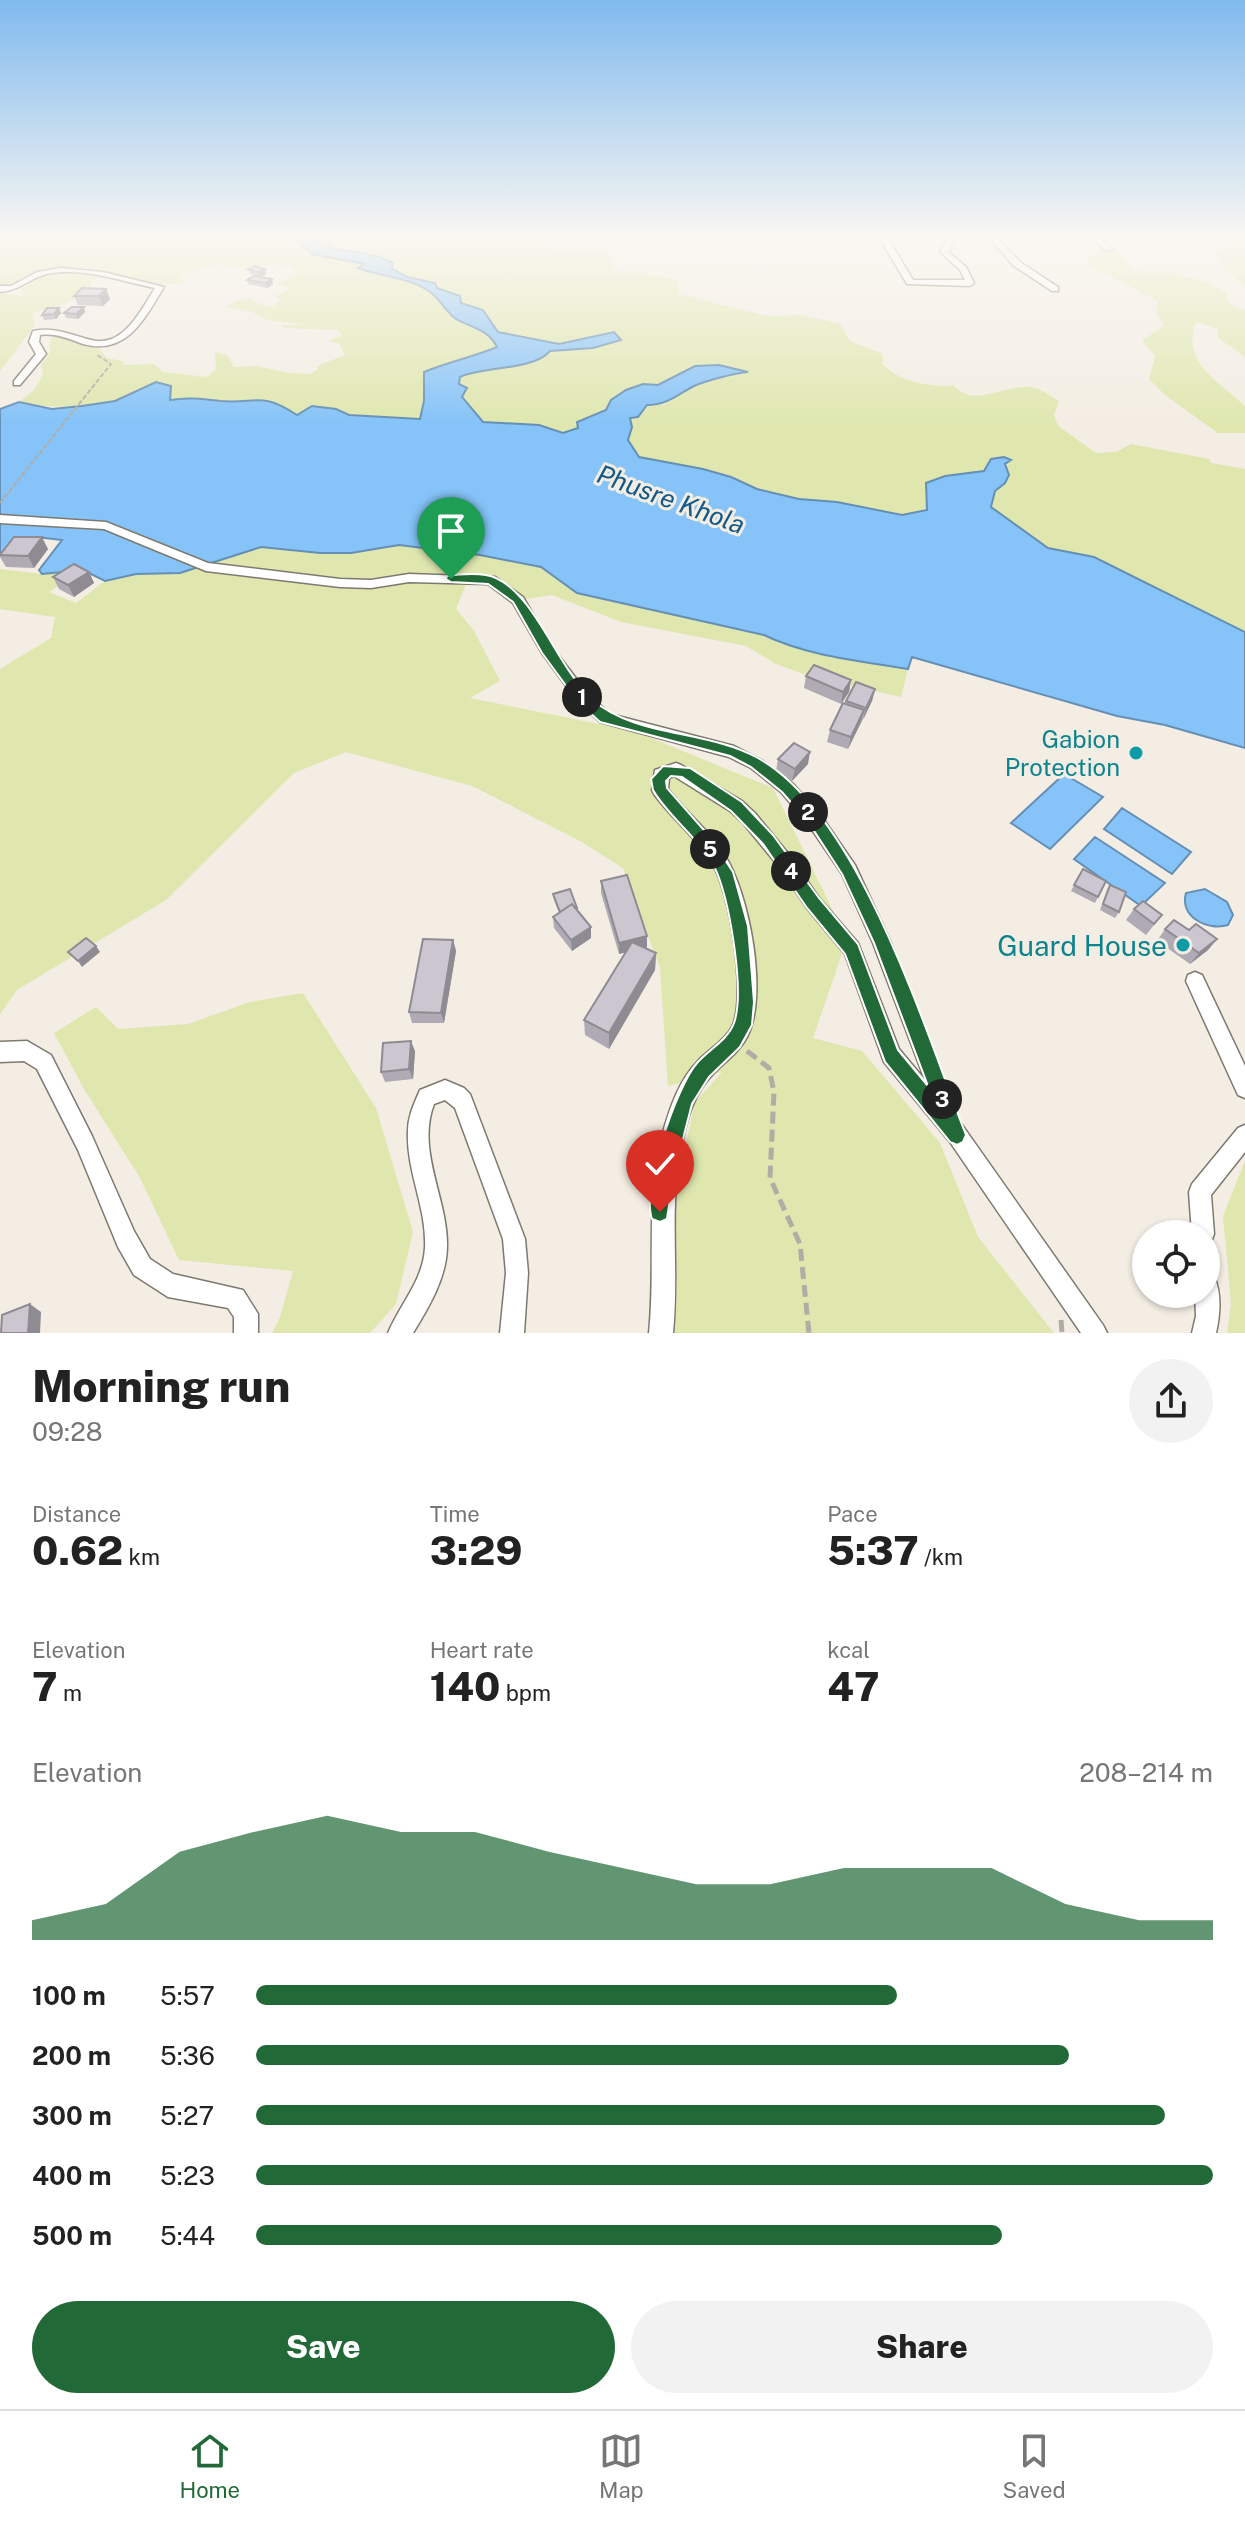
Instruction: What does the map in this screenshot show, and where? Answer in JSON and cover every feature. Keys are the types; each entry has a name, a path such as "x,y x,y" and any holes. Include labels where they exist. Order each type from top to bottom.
{"street":[{"path":"17,383 41,354 34,342 36,333 57,329 72,337 102,345 121,337 152,299"},
{"path":"0,519 106,526 206,567 340,583 371,584 409,578 491,580 518,600 547,650 583,698 605,718 734,752 756,764 787,788 814,819 849,870 882,943 957,1135"},
{"path":"661,1333 664,1282 660,1212 669,1151 690,1087 734,1040 743,1025 745,1002 743,950 736,906 719,860 660,790 658,779 668,770 685,772 736,806 768,839 813,903 852,949 891,1055 957,1135 1095,1333"},
{"path":"1195,981 1245,1088"},
{"path":"0,1052 27,1051 44,1062 142,1267 168,1285 235,1298 246,1314 246,1333"},
{"path":"400,1333 419,1299 436,1249 434,1218 421,1154 419,1115 427,1097 445,1090 463,1101 514,1239 517,1273 512,1333"},
{"path":"1202,1220 1200,1192 1245,1135"},
{"path":"1204,1333 1208,1308"}],"path":[{"path":"0,503 111,364"},
{"path":"734,1040 769,1068 774,1092 770,1178 800,1244 809,1333"}],"green space":[{"path":"0,299 75,299 32,313 35,325 0,371"},
{"path":"244,299 274,306 280,299 437,299 454,318 472,324 493,338 497,347 424,372 424,401 420,419 349,415 336,409 298,415 271,402 255,400 169,400 157,382 125,398 103,403 55,407 19,402 33,391 43,375 41,365 51,351 51,339 58,336 99,349 107,358 123,361 123,365 154,364 163,372 207,377 216,369 215,352 227,355 234,367 256,366 309,374 318,370 317,366 345,355 339,344 329,341 342,335 337,330 284,328 281,325 304,325 264,319 252,312 226,307"},
{"path":"460,299 699,299 767,316 802,315 840,324 850,341 882,354 884,361 881,362 887,369 914,382 954,385 971,395 1025,387 1038,389 1059,401 1054,415 1058,426 1096,453 1116,452 1131,444 1245,469 1245,632 1094,557 1048,548 991,508 995,491 1005,483 1005,464 1010,461 984,471 945,476 925,491 927,510 902,515 799,499 757,489 703,469 639,457 627,440 632,427 630,418 647,405 663,405 693,386 744,372 688,370 658,385 643,384 626,390 610,400 606,410 578,422 578,428 563,433 539,425 482,422 462,397 460,377 532,362 550,351 581,349 616,336 613,332 559,344 498,332 483,310 461,303"},
{"path":"1155,299 1228,299 1245,311 1245,357 1217,337 1218,329 1196,322 1192,336 1193,349 1205,370 1245,406 1245,433 1218,433 1165,395 1149,379 1155,356 1142,341 1163,326 1156,312 1158,301"},
{"path":"399,545 480,555 541,567 577,593 764,635 781,644 908,669 901,697 809,676 776,664 746,646 621,622 552,595 527,599 514,590 470,574 456,609 474,631 500,681 470,698 634,731 773,788 847,939 813,1038 862,1051 940,1143 978,1237 1054,1333 673,1333 677,1183 695,1102 722,1072 668,1086 660,968 623,868 580,841 472,786 346,752 294,773 166,900 17,990 0,1014 0,669 51,638 55,617 0,609 0,569 42,574 83,570 49,592 76,603 105,581 136,574 180,573 261,547 351,553"},
{"path":"303,993 376,1108 413,1232 396,1304 370,1333 272,1333 280,1317 293,1271 179,1260 140,1178 84,1089 54,1033 96,1007 118,1029 188,1024 250,1002"},
{"path":"1245,1161 1245,1333 1227,1333 1231,1304 1223,1216"}],"water":[{"name":"Phusre Khola","path":"438,299 460,299 461,303 483,310 498,332 559,344 614,332 621,340 593,348 550,351 532,362 460,377 459,384 467,388 462,397 483,422 539,425 563,433 578,428 577,422 606,410 611,400 626,390 643,384 658,385 695,366 719,365 748,372 699,384 666,401 647,405 638,417 630,418 632,427 628,440 639,457 703,469 757,489 799,499 837,502 902,515 927,510 926,483 945,476 984,471 991,459 1004,457 1011,460 1005,464 1009,475 995,491 991,507 1048,548 1094,557 1245,632 1245,748 1165,725 1117,716 912,657 908,669 834,657 764,635 577,593 541,567 480,555 399,545 351,553 261,547 180,573 136,574 105,581 83,570 42,574 39,570 62,540 36,537 0,556 0,409 19,402 52,409 115,401 156,382 171,386 170,400 258,400 275,403 297,415 312,406 336,409 349,415 420,419 424,401 424,372 497,347 484,333 453,316"},
{"path":"1064,774 1103,797 1050,849 1011,823"},
{"path":"1122,808 1191,852 1172,874 1104,829"},
{"path":"1095,837 1165,883 1141,906 1074,859"},
{"path":"1205,889 1227,902 1233,915 1228,925 1204,924 1187,909 1186,893"}],"building":[{"path":"72,307 84,307 76,314 64,313"},
{"path":"47,308 59,308 54,314 42,315"},
{"path":"14,537 42,537 28,556 0,555"},
{"path":"74,564 89,572 68,585 53,577"},
{"path":"814,665 851,680 843,692 806,676"},
{"path":"856,682 875,689 866,708 846,701"},
{"path":"843,703 864,710 851,737 830,730"},
{"path":"794,743 810,752 795,769 778,759"},
{"path":"1083,869 1106,881 1098,897 1074,885"},
{"path":"627,875 647,936 619,943 601,881"},
{"path":"1110,885 1126,892 1119,912 1103,904"},
{"path":"570,889 577,908 572,904 560,912 553,894"},
{"path":"1143,901 1162,915 1154,924 1134,909"},
{"path":"572,904 591,927 571,940 553,917"},
{"path":"1174,920 1189,930 1196,924 1217,939 1199,953 1165,929"},
{"path":"86,938 96,946 78,961 68,952"},
{"path":"423,939 453,940 441,1013 409,1012"},
{"path":"632,942 656,953 609,1033 584,1020"},
{"path":"411,1041 409,1069 381,1072 383,1043"},
{"path":"30,1304 28,1333 1,1333 2,1315"}],"place":[{"name":"Gabion Protection","path":"1136,753"},
{"name":"Guard House","path":"1183,945"}],"route":[{"path":"451,579 491,580 518,600 547,650 583,698 605,718 734,752 756,764 787,788 814,819 849,870 866,914 882,943 957,1135 891,1055 852,949 832,928 768,839 736,806 685,772 668,770 658,779 660,790 704,841 725,872 740,926 745,1002 743,1025 734,1040 702,1071 684,1101 663,1178 660,1212"}]}
